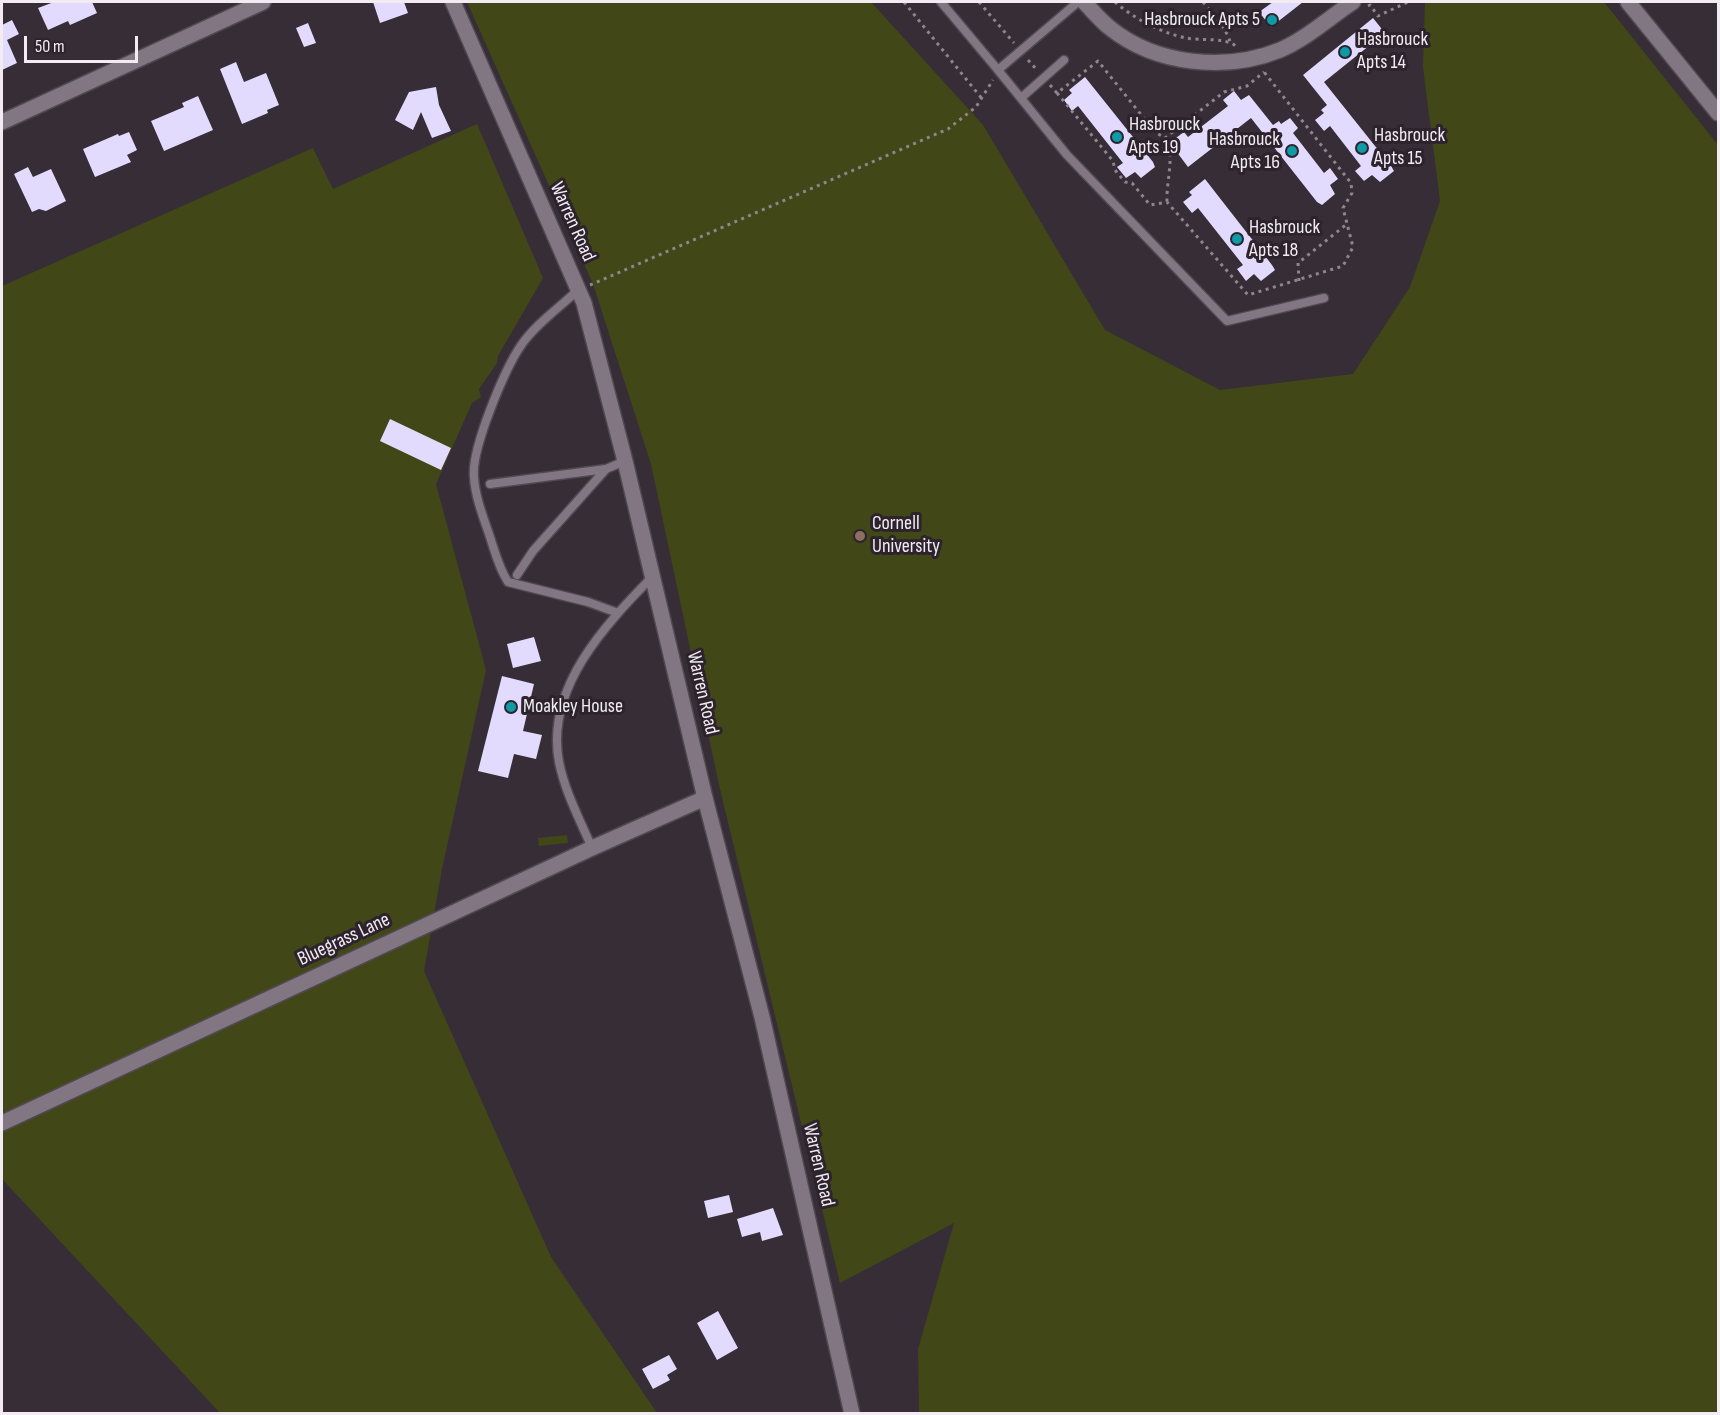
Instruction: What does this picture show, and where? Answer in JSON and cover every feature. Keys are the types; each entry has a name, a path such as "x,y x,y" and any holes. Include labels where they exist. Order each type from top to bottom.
{"street":[{"path":"2,122 263,2"},
{"name":"Warren Road","path":"453,2 578,290 625,461 705,798 762,1017 852,1413"},
{"path":"1084,2 1111,28 1154,51 1186,60 1217,63 1249,59 1280,50 1353,2"},
{"path":"1628,2 1719,113"},
{"name":"Bluegrass Lane","path":"2,1123 592,848 705,798"}],"lane":[{"path":"941,2 1067,155 1227,321 1324,298"},
{"path":"998,70 1078,2"},
{"path":"1021,98 1064,60"},
{"path":"578,290 537,328 516,355 481,434 475,453 474,476 486,524 501,570 508,582 588,602 618,613"},
{"path":"490,484 606,469 625,461"},
{"path":"517,575 533,551 606,469"},
{"path":"592,848 567,788 559,762 557,733 561,706 582,661 618,613 653,576"}],"path":[{"path":"904,2 983,100"},
{"path":"1115,2 1142,21 1166,32 1187,38 1230,41"},
{"path":"1203,2 1226,30 1230,41 1242,51"},
{"path":"578,290 948,129 983,100 998,70"},
{"path":"1166,138 1170,156 1166,183 1167,202 1248,295 1299,282 1343,266 1353,247 1343,208 1352,193 1351,183 1264,72"},
{"path":"1057,93 1113,161 1115,170 1125,182 1132,183 1150,205 1167,202"},
{"path":"1299,282 1298,263 1347,224"}],"green space":[{"path":"467,2 871,2 983,125 1105,330 1220,390 1353,374 1410,287 1440,201 1423,67 1425,2 1604,2 1718,145 1718,1413 919,1413 918,1349 954,1223 840,1283 719,785 651,464 593,284"},
{"path":"477,124 543,278 498,356 497,363 479,389 481,397 472,403 436,484 486,670 442,869 424,971 551,1257 657,1413 220,1413 2,1179 2,286 313,148 333,189"},
{"path":"567,835 568,843 539,846 538,838"}],"building":[{"path":"54,2 92,2 97,13 70,25 68,21 48,30 38,8"},
{"path":"373,2 404,2 408,13 380,23"},
{"name":"Hasbrouck Apts 5","path":"1273,2 1303,2 1271,27 1259,12"},
{"path":"1373,18 1385,33 1324,82 1394,171 1380,182 1372,175 1364,181 1355,171 1361,166 1330,126 1324,131 1315,120 1324,113 1321,110 1327,105 1303,75"},
{"path":"12,20 19,34 7,40 17,63 2,70 2,25"},
{"path":"308,23 316,43 304,47 296,28"},
{"path":"236,62 244,82 266,73 279,105 267,110 268,113 242,124 220,69"},
{"name":"Hasbrouck Apts 19","path":"1085,77 1153,162 1155,167 1141,178 1135,172 1126,178 1117,167 1123,163 1078,106 1072,111 1064,100 1072,93 1069,90"},
{"path":"436,87 439,105 451,131 432,138 421,112 413,130 395,120 409,92"},
{"path":"1234,91 1241,100 1249,95 1273,125 1279,121 1281,124 1290,118 1298,128 1293,133 1324,173 1330,168 1338,179 1330,185 1335,194 1322,205 1317,202 1251,118 1188,167 1176,151 1179,148 1173,140 1184,132 1188,137 1228,106 1223,100"},
{"path":"198,96 213,130 164,151 151,121 184,107 182,103"},
{"path":"129,132 137,150 127,155 131,162 95,177 83,149 118,134 119,136"},
{"path":"28,167 33,177 51,169 66,201 46,211 39,209 32,212 14,174"},
{"name":"Hasbrouck Apts 18","path":"1205,179 1275,270 1261,281 1254,274 1246,281 1237,269 1243,265 1198,208 1192,213 1183,202 1192,195 1189,192"},
{"path":"390,419 451,448 441,470 380,441"},
{"path":"534,637 541,661 513,668 507,644"},
{"name":"Moakley House","path":"502,676 534,684 523,731 542,735 536,759 514,754 508,778 478,771"},
{"path":"729,1195 733,1212 708,1218 704,1201"},
{"path":"773,1208 783,1235 762,1241 760,1232 742,1237 737,1219"},
{"path":"718,1311 738,1348 717,1360 697,1323"},
{"path":"669,1355 677,1369 667,1375 670,1380 653,1389 642,1369"}],"place":[{"name":"Hasbrouck Apts 5","path":"1272,20"},
{"name":"Hasbrouck Apts 14","path":"1345,52"},
{"name":"Hasbrouck Apts 19","path":"1117,137"},
{"name":"Hasbrouck Apts 15","path":"1362,148"},
{"name":"Hasbrouck Apts 16","path":"1292,151"},
{"name":"Hasbrouck Apts 18","path":"1237,239"},
{"name":"Cornell University","path":"860,536"},
{"name":"Moakley House","path":"511,707"}]}
